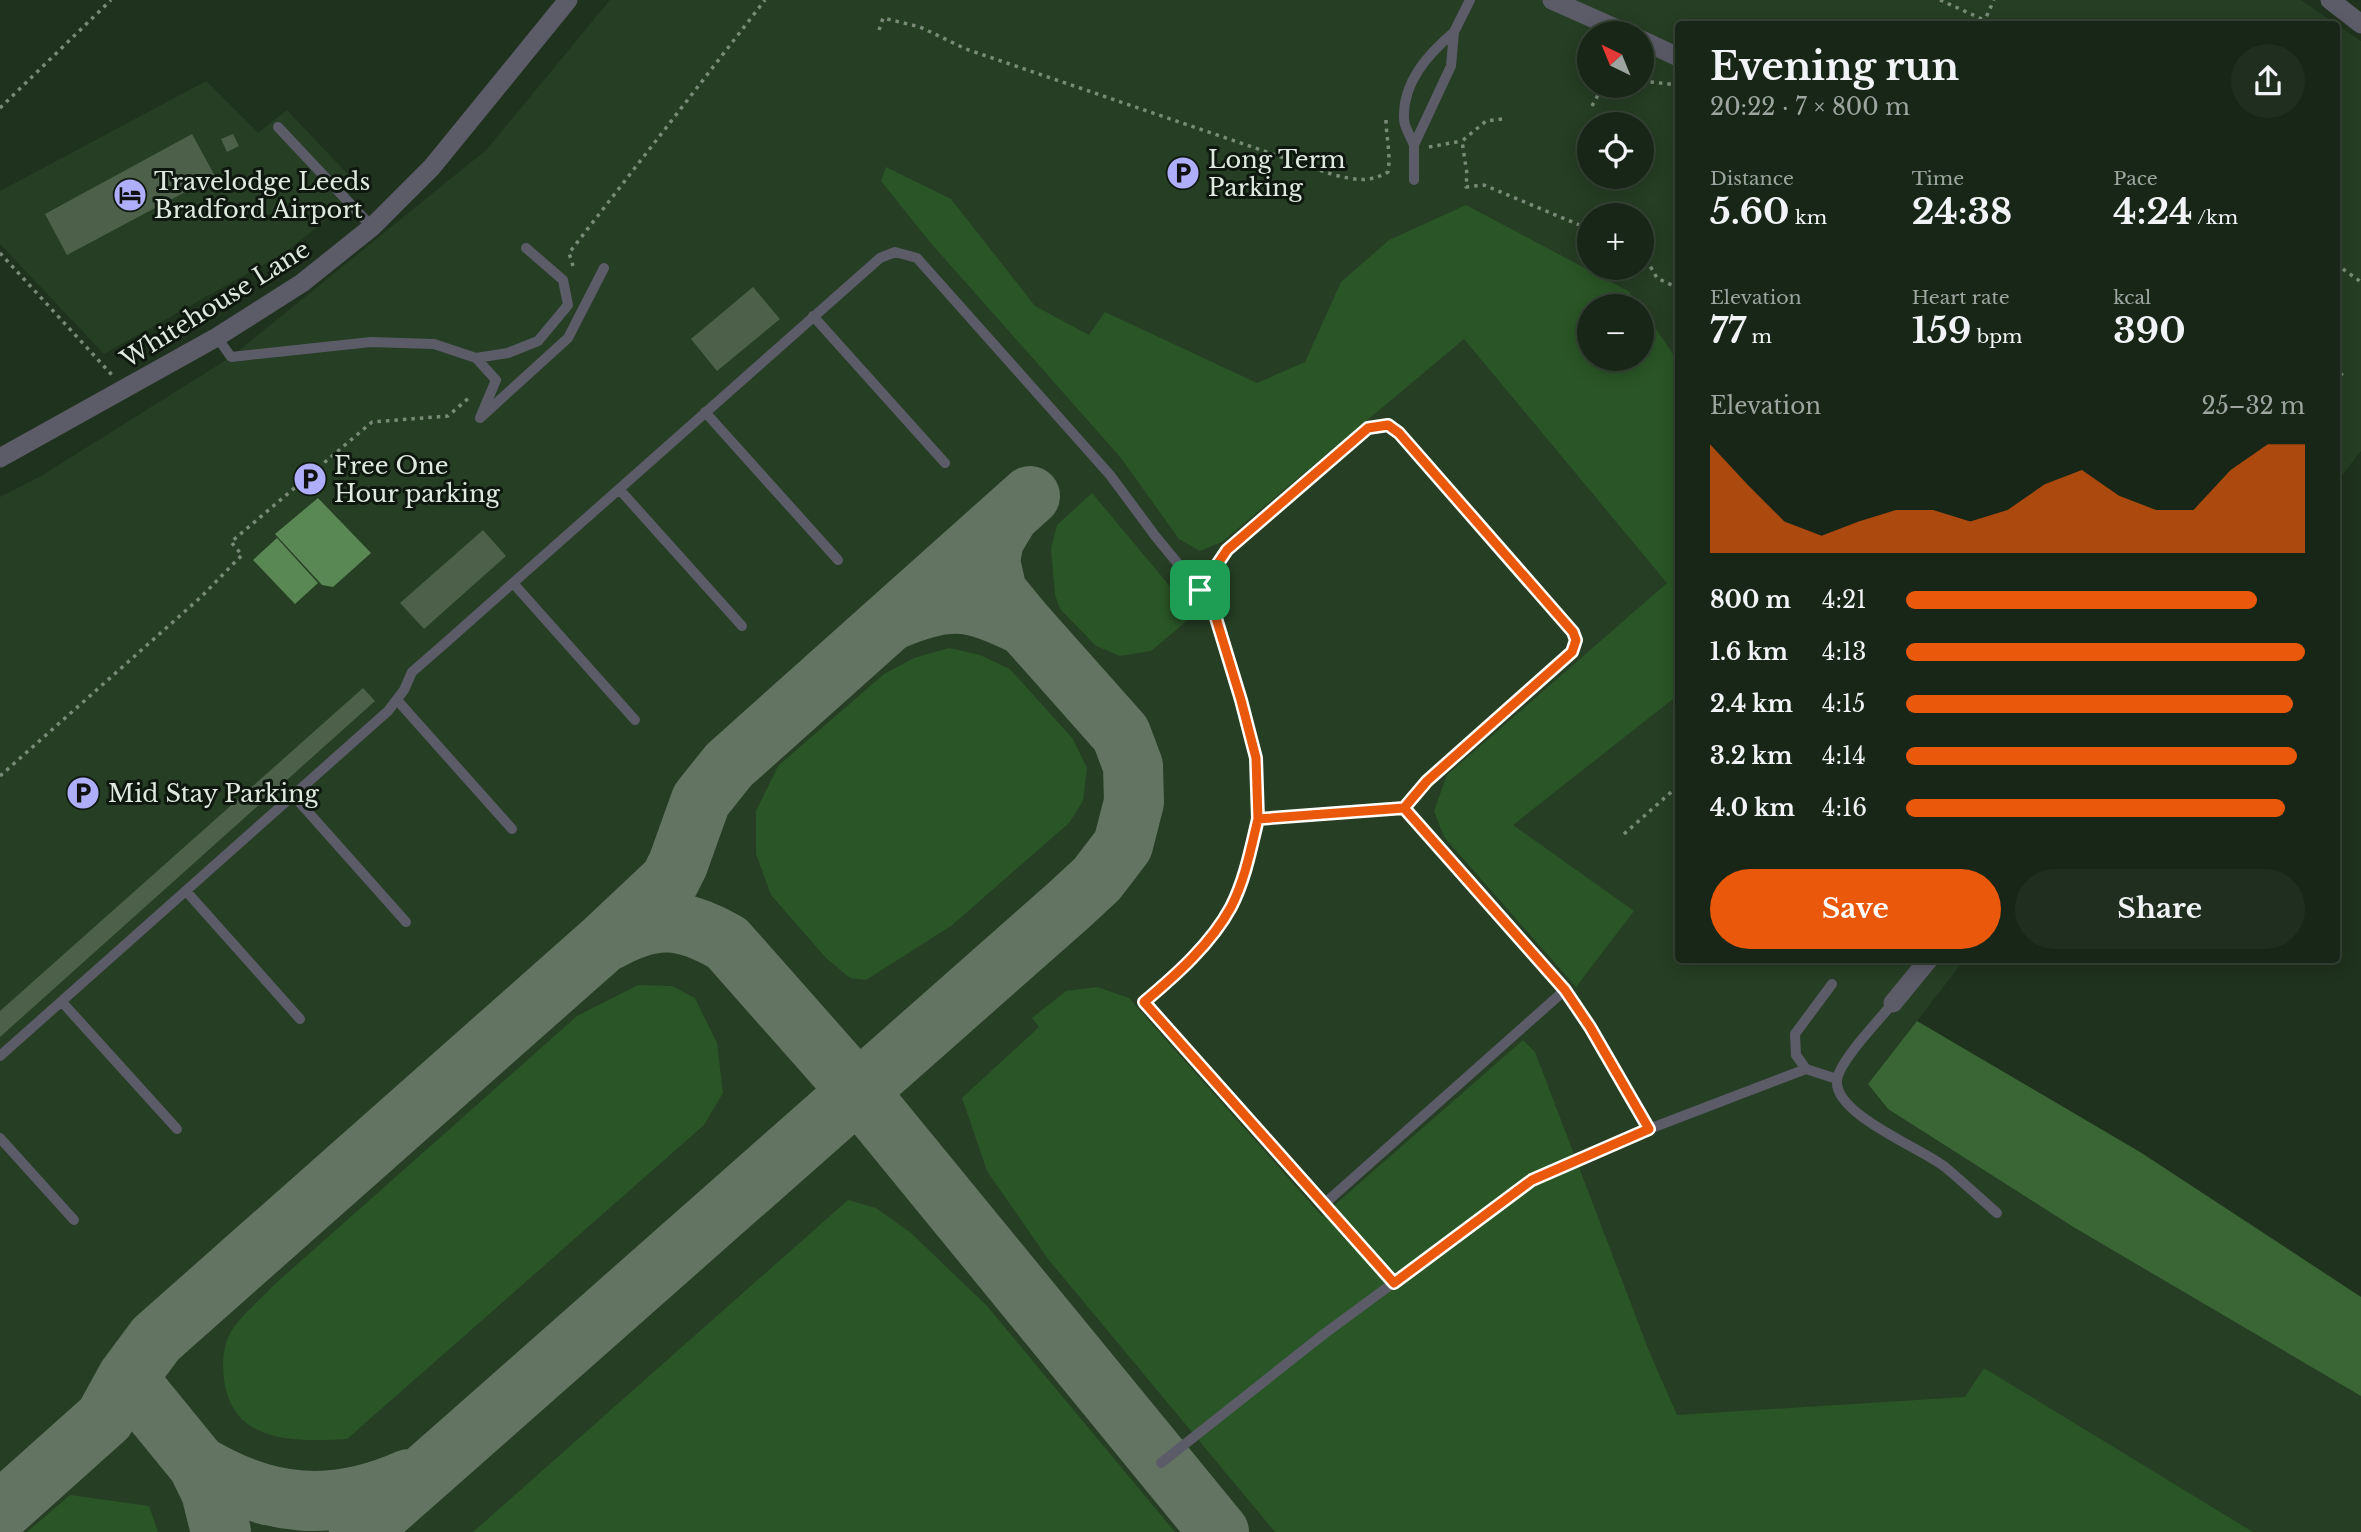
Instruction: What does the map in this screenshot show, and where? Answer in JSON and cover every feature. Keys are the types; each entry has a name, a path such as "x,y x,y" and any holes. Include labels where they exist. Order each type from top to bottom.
{"street":[{"name":"Whitehouse Lane","path":"0,458 217,337 302,283 372,228 432,167 568,0"},
{"path":"1552,0 1599,21"},
{"path":"2330,0 2361,24"},
{"path":"1654,46 1675,56"},
{"path":"1893,1003 1926,963"}],"lane":[{"path":"1414,145 1451,66 1454,32 1470,0"},
{"path":"1414,180 1414,145 1404,121 1409,87 1432,51 1454,32"},
{"path":"278,127 372,228"},
{"path":"217,337 231,356 371,342 434,344 476,358 508,354 538,341 568,304 563,280 526,248"},
{"path":"0,1056 388,711 412,672 813,316 880,258 895,252 917,258 1110,475 1212,605 1256,758 1258,819 1231,907 1195,955 1144,1002 1394,1283"},
{"path":"476,358 496,380 480,418 568,338 604,268"},
{"path":"813,316 945,463"},
{"path":"705,412 838,560"},
{"path":"1200,590 1227,550 1368,428 1388,425 1399,433 1573,632 1576,640 1572,652 1427,781 1404,808 1258,819"},
{"path":"619,489 742,626"},
{"path":"513,583 635,720"},
{"path":"397,700 512,829"},
{"path":"293,795 406,922"},
{"path":"1404,808 1565,990 1590,1027 1649,1129"},
{"path":"186,891 300,1019"},
{"path":"1832,985 1795,1034 1796,1055 1806,1069 1837,1079"},
{"path":"1323,1205 1565,990"},
{"path":"62,1002 177,1129"},
{"path":"1893,1003 1845,1061 1837,1079 1838,1094 1852,1110 1943,1166 1997,1213"},
{"path":"1161,1463 1324,1334 1532,1180 1649,1129 1806,1069"},
{"path":"0,1138 74,1220"}],"path":[{"path":"0,108 111,0"},
{"path":"575,272 569,253 765,0"},
{"path":"1940,0 1982,21"},
{"path":"1984,21 1994,0"},
{"path":"879,30 883,18 920,27 966,49 1118,103 1355,180 1374,180 1388,172 1390,155 1386,135 1387,114"},
{"path":"1654,82 1675,85"},
{"path":"1592,106 1596,98"},
{"path":"1502,119 1486,121 1462,141 1467,174 1466,187 1485,185 1577,224"},
{"path":"0,253 125,389"},
{"path":"2340,267 2361,282"},
{"path":"1654,273 1657,278 1675,287"},
{"path":"2340,376 2344,370"},
{"path":"0,776 201,597 243,555 231,542 372,422 447,416 493,376"},
{"path":"1624,834 1675,789"}],"shaded area":[{"path":"610,0 2301,0 2332,21 1675,21 1675,963 1962,963 1868,1084 1888,1109 2075,1228 2361,1395 2361,1532 0,1532 0,497 41,476 231,357 486,150"},
{"path":"2340,27 2361,41 2361,451 2340,478"},
{"path":"206,81 258,133 287,110 357,184 333,214 286,252 104,354 0,244 0,191"},
{"path":"886,167 951,199 1035,306 1089,335 1105,312 1257,383 1305,362 1341,282 1389,240 1466,205 1577,264 1577,280 1607,280 1628,291 1630,294 1577,294 1577,371 1654,371 1654,326 1675,357 1675,697 1513,825 1634,911 1576,987 1444,837 1434,811 1447,775 1667,583 1464,339 1222,542 1200,551 1179,539 1121,458 929,241 881,181"},
{"path":"1092,493 1194,615 1151,651 1120,656 1096,646 1060,609 1055,595 1051,549 1057,525"},
{"path":"318,498 371,553 333,587 322,585 275,534"},
{"path":"277,538 318,583 295,604 253,560"},
{"path":"949,648 980,655 1010,669 1073,739 1087,768 1083,801 1069,823 951,926 866,980 850,978 826,958 771,895 756,854 756,811 778,766 884,674 914,658"},
{"path":"638,985 672,986 695,998 717,1043 723,1093 704,1125 347,1439 287,1438 253,1427 239,1416 229,1400 223,1359 230,1333 243,1316 275,1284 577,1016"},
{"path":"1097,987 1129,998 1322,1216 1523,1040 1535,1052 1649,1351 1677,1415 1965,1397 1984,1368 2253,1532 1275,1532 1048,1259 987,1171 962,1098 1039,1027 1032,1018 1066,991"},
{"path":"1917,1021 2140,1152 2361,1297 2361,1396 2075,1228 1888,1109 1868,1084"},
{"path":"848,1200 876,1208 911,1233 987,1306 1175,1532 473,1532"},
{"path":"70,1495 149,1506 158,1532 27,1532"}],"building":[{"name":"Travelodge Leeds Bradford Airport","path":"192,134 215,176 67,255 45,214"},
{"path":"233,134 239,146 227,152 221,139"},
{"path":"753,287 780,319 717,371 691,339"},
{"path":"483,530 506,556 424,629 400,603"},
{"path":"363,688 375,701 0,1037 0,1011"}],"taxiway":[{"path":"0,1512 105,1418 127,1378 156,1339 602,944 670,880 701,800 729,765 1030,496"},
{"path":"893,620 930,607 960,604 989,611 1025,626 997,592 990,561 994,540 1009,515"},
{"path":"359,1532 1069,905 1097,879 1123,845 1134,802 1133,766 1121,734 1025,626"},
{"path":"608,941 640,927 668,922 696,928 727,943 857,1090 1219,1532"},
{"path":"127,1378 198,1465"},
{"path":"221,1532 211,1492 198,1465 250,1490 301,1500 327,1501 354,1497 409,1479"}],"place":[{"name":"Long Term Parking","path":"1183,173"},
{"name":"Travelodge Leeds Bradford Airport","path":"130,195"},
{"name":"Free One Hour parking","path":"310,479"},
{"name":"Mid Stay Parking","path":"83,793"}],"route":[{"path":"1200,590 1212,605 1256,758 1258,819 1404,808 1565,990 1590,1027 1649,1129 1532,1180 1394,1283 1144,1002 1195,955 1231,907 1251,849 1258,819 1331,814 1404,808 1427,781 1572,652 1576,640 1573,632 1452,492 1399,433 1388,425 1368,428 1227,550 1200,590"}]}
